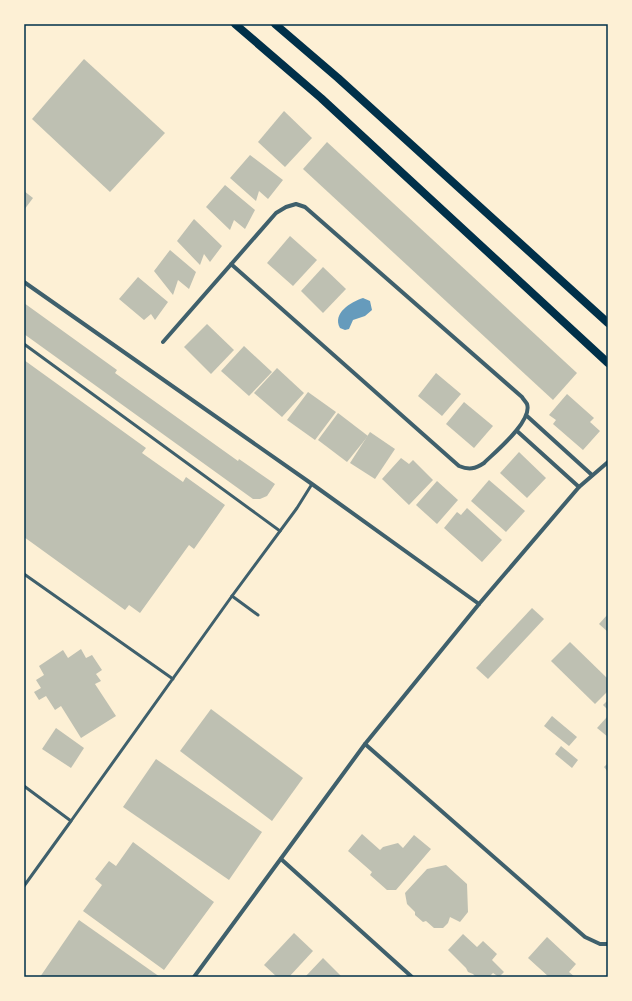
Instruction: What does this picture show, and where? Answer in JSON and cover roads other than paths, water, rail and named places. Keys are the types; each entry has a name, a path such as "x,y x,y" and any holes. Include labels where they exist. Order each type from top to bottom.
{"main road":[{"path":"236,24 321,98 608,363"},
{"path":"274,24 338,78 608,323"}],"street":[{"path":"163,342 231,264 276,213 286,207 296,204 305,207 522,397 527,405 527,416 517,431 484,463 472,469 458,466 231,264"},
{"path":"24,282 312,484 479,604"},
{"path":"527,416 592,475"},
{"path":"517,431 579,487"},
{"path":"194,977 365,744 479,604 579,487 606,463 608,458"},
{"path":"365,744 585,937 600,944 608,944"},
{"path":"281,859 412,977"}],"lane":[{"path":"24,344 280,531"},
{"path":"24,886 297,508 312,484"},
{"path":"24,574 173,680"},
{"path":"232,596 258,615"},
{"path":"24,786 72,821"}],"water":[{"path":"363,298 370,301 372,310 365,316 353,320 349,329 345,330 340,328 338,323 339,318 344,309 353,302"}]}
